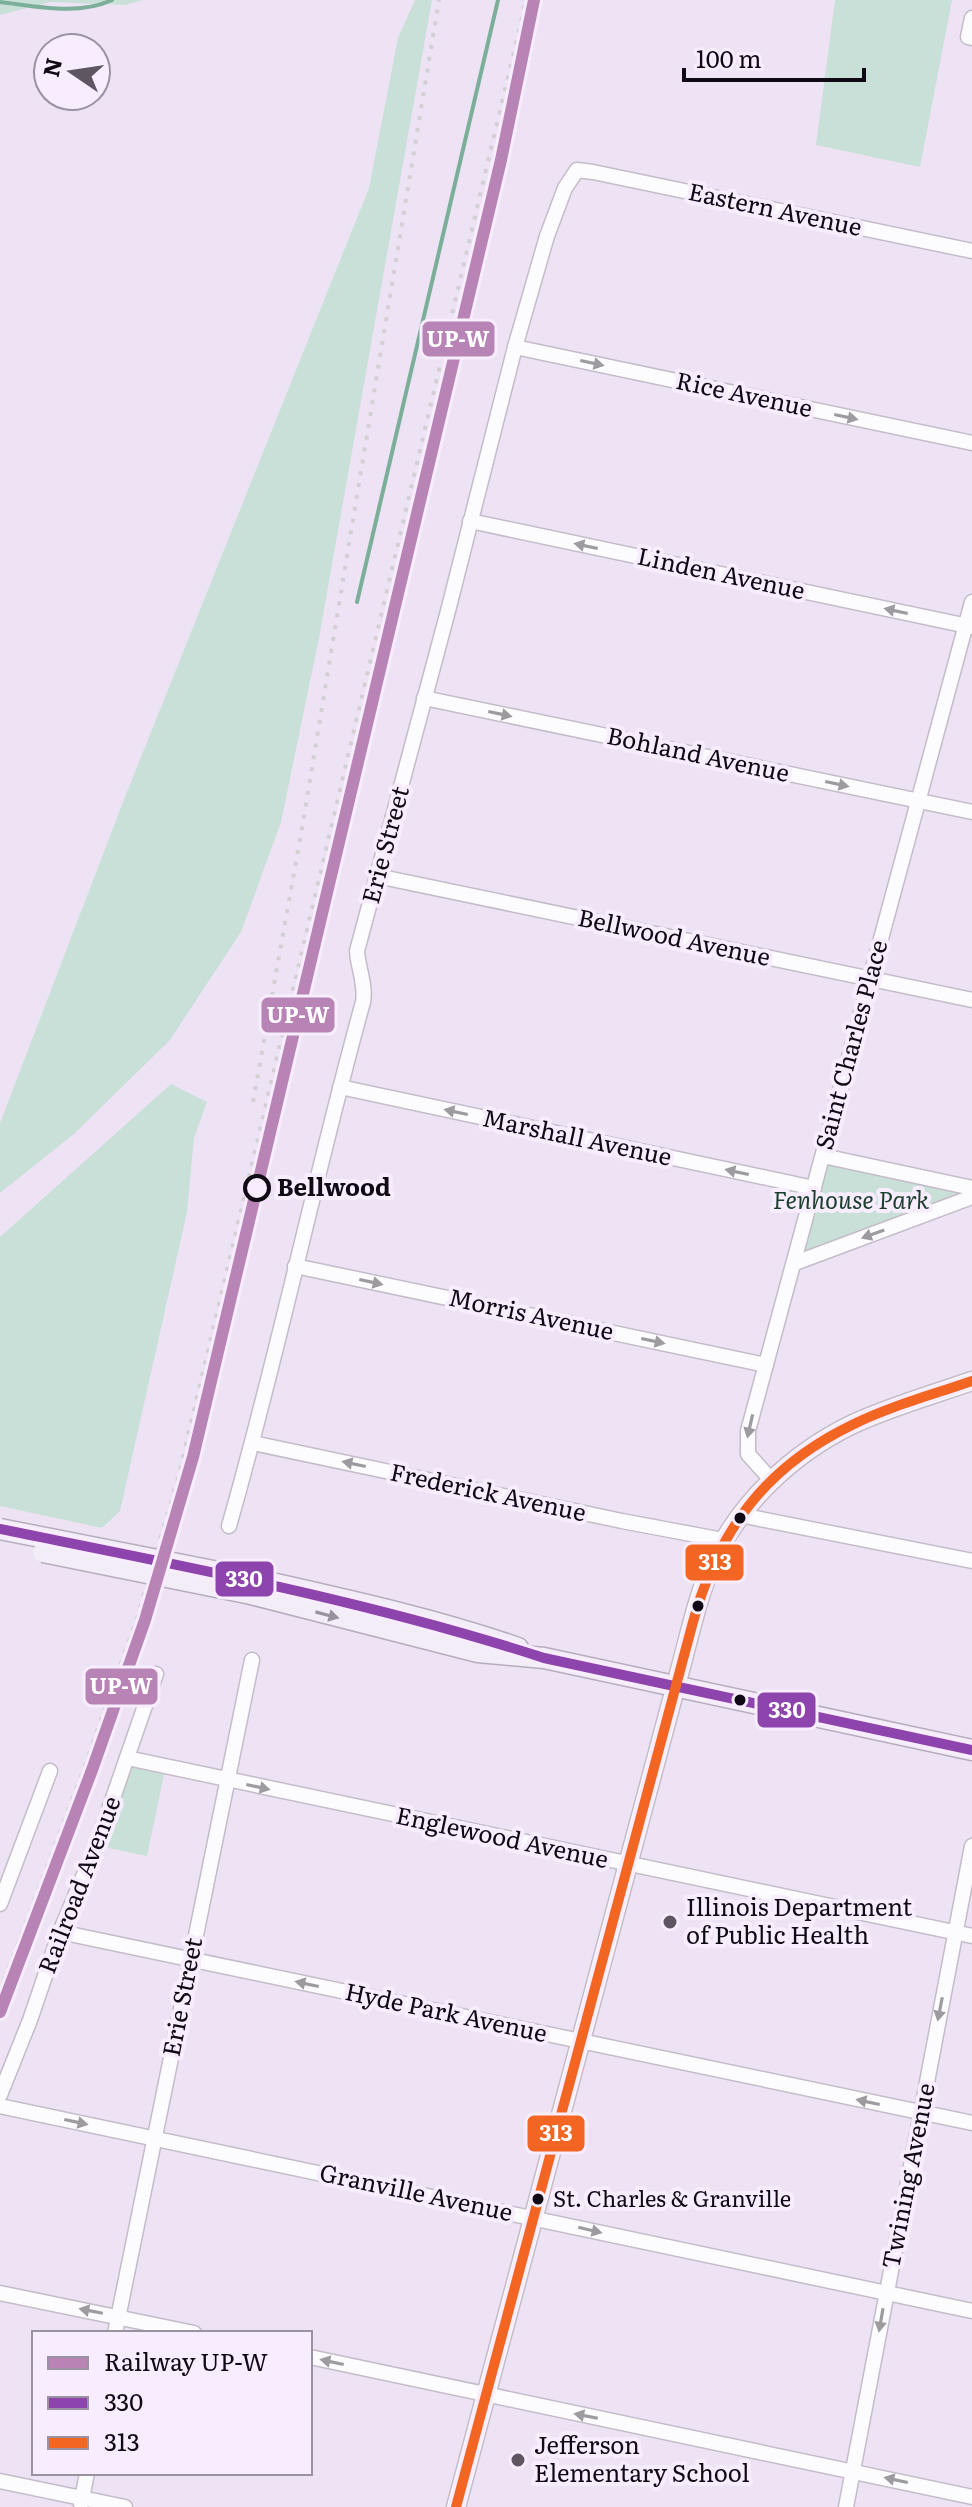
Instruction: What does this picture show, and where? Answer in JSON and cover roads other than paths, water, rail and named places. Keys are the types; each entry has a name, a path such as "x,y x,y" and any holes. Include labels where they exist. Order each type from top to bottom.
{"main road":[{"path":"456,2507 676,1685 704,1587 723,1540 740,1515 772,1481 812,1447 850,1425 972,1381"},
{"path":"0,1529 253,1587 478,1652 544,1658 972,1750"},
{"path":"0,1543 253,1587"}],"street":[{"path":"970,38 972,18"},
{"name":"Eastern Avenue","path":"577,170 972,251"},
{"name":"Erie Street","path":"229,1526 253,1443 363,1002 365,990 357,951 515,347 547,236 565,188 577,170"},
{"name":"Rice Avenue","path":"515,347 972,443"},
{"name":"Linden Avenue","path":"470,521 968,626"},
{"name":"Saint Charles Place","path":"772,1481 751,1460 746,1448 748,1431 972,602"},
{"name":"Bohland Avenue","path":"424,698 972,812"},
{"name":"Bellwood Avenue","path":"377,876 972,1000"},
{"name":"Marshall Avenue","path":"340,1087 814,1188"},
{"path":"823,1156 972,1188"},
{"path":"795,1263 972,1197"},
{"name":"Morris Avenue","path":"295,1266 766,1365"},
{"name":"Frederick Avenue","path":"253,1443 723,1540"},
{"path":"740,1515 972,1561"},
{"name":"Erie Street","path":"116,2331 252,1660"},
{"name":"Railroad Avenue","path":"0,2095 60,1932 97,1844 156,1674"},
{"name":"Englewood Avenue","path":"127,1758 972,1936"},
{"path":"0,1904 50,1771"},
{"name":"Twining Avenue","path":"846,2507 972,1846"},
{"name":"Hyde Park Avenue","path":"60,1932 972,2123"},
{"name":"Granville Avenue","path":"0,2106 972,2311"},
{"path":"0,2293 185,2331"},
{"path":"312,2357 972,2497"},
{"path":"82,2503 87,2475"},
{"path":"0,2481 82,2503 125,2507"}],"waterway":[{"path":"0,2 71,9 112,0"},
{"path":"357,602 498,0"}],"railway":[{"path":"253,1102 302,828 439,0"},
{"path":"0,1991 137,1618 178,1478 526,0"}],"rail line":[{"name":"UP-W","path":"0,2012 145,1620 193,1457 501,160 534,0"}],"place":[{"name":"Bellwood","path":"257,1188"},
{"name":"Illinois Department of Public Health","path":"670,1922"},
{"name":"St. Charles & Granville","path":"538,2199"},
{"name":"Jefferson Elementary School","path":"518,2460"}],"park label":[{"name":"Fenhouse Park","path":"851,1201"}]}
